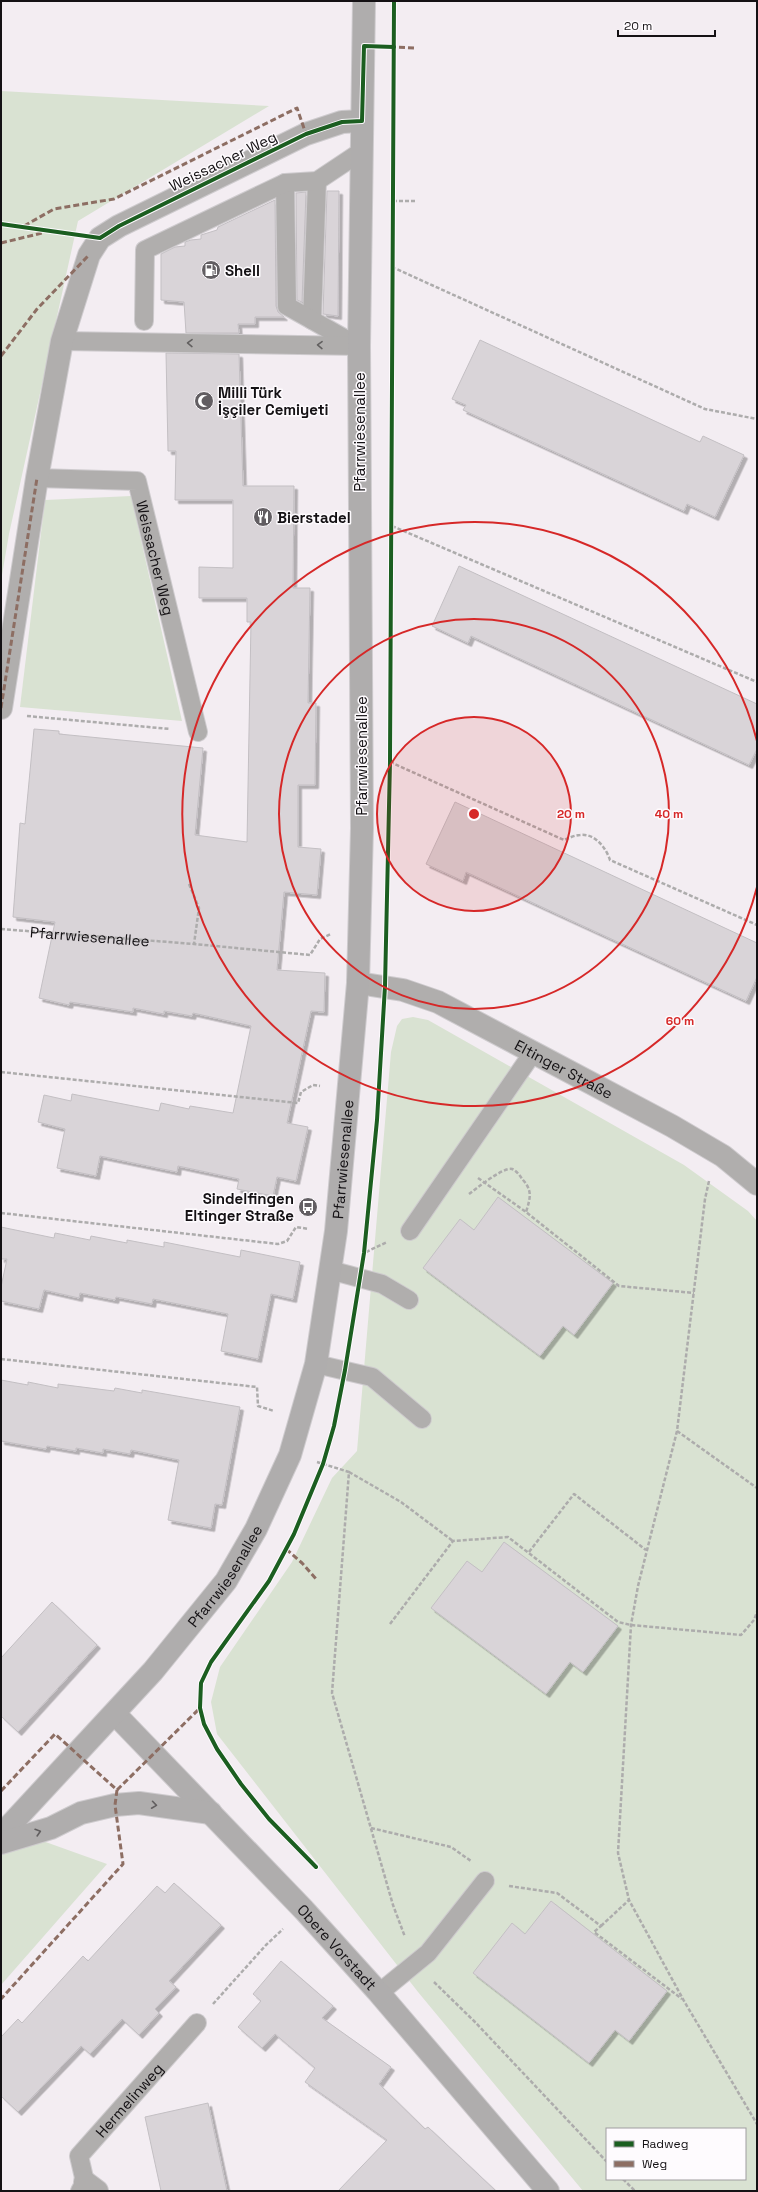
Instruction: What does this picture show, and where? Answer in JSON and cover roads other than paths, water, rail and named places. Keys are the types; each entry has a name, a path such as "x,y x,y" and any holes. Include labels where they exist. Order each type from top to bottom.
{"main road":[{"name":"Pfarrwiesenallee","path":"1,1835 115,1714 153,1671 226,1581 256,1530 290,1455 302,1418 316,1364 336,1231 350,1088 358,983 362,820 359,346 364,1"},
{"name":"Obere Vorstadt","path":"115,1714 304,1910 379,1993 548,2191"},
{"path":"1,1844 51,1828 81,1813 115,1805 139,1803 211,1813"}],"street":[{"name":"Weissacher Weg","path":"1,708 37,478 62,341 89,255 100,238 126,223 306,134 342,122 362,120"},
{"name":"Eltinger Straße","path":"358,983 403,990 438,1002 532,1054 672,1126 754,1173"}],"lane":[{"path":"144,321 145,250 285,183 317,181 362,151"},
{"path":"312,320 317,181"},
{"path":"285,183 287,306 359,346"},
{"path":"62,341 359,346"},
{"name":"Weissacher Weg","path":"37,478 137,481 198,732"},
{"path":"410,1231 532,1054"},
{"path":"330,1270 382,1284 409,1300"},
{"path":"316,1364 372,1377 422,1419"},
{"path":"379,1993 428,1954 488,1878"},
{"name":"Hermelinweg","path":"87,2188 79,2156 197,2023"}],"place":[{"name":"Shell","path":"211,270"},
{"name":"Milli Türk İşçiler Cemiyeti","path":"204,401"},
{"name":"Bierstadel","path":"263,517"},
{"name":"Sindelfingen Eltinger Straße","path":"308,1207"}]}
